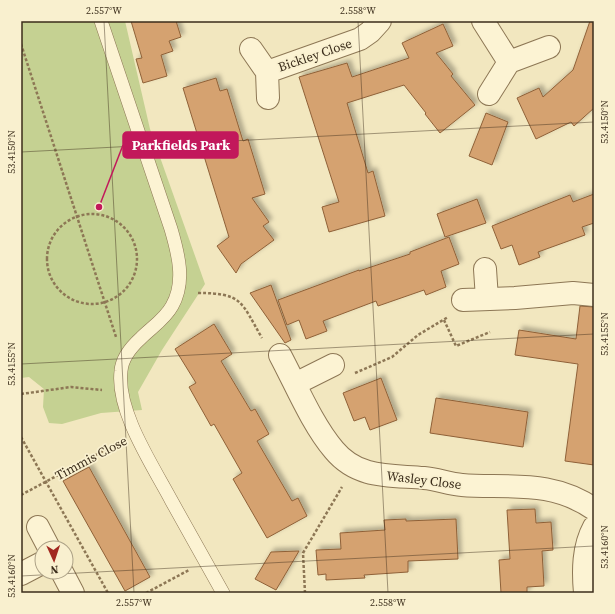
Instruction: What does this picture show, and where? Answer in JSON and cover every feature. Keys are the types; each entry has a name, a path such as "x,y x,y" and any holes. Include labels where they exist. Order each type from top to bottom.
{"street":[{"name":"Bickley Close","path":"267,72 360,39 370,32 380,21"},
{"path":"483,21 509,62"},
{"path":"489,94 509,62 549,47"},
{"name":"Bickley Close","path":"251,49 267,72 268,98"},
{"path":"485,269 487,299"},
{"path":"463,300 573,293 594,295"},
{"name":"Wasley Close","path":"280,355 314,419 334,450 354,466 364,471 375,474 426,478 463,485 540,488 562,492 574,497 594,509"},
{"path":"295,384 333,365"},
{"path":"38,527 45,540"},
{"path":"584,593 584,562 587,546 594,527"},
{"path":"21,574 34,567"},
{"path":"66,580 73,593"}],"lane":[{"path":"101,21 171,229 178,255 180,273 178,291 173,305 166,315 136,343 124,360 121,371 122,396 127,413 143,447 223,593"}],"path":[{"path":"21,44 104,303 124,360"},
{"path":"92,214 106,216 112,219 119,223 129,233 135,246 137,260 135,274 128,287 118,297 104,303 89,305 73,302 60,293 51,280 46,265 47,249 53,235 63,224 77,216 92,214"},
{"path":"178,291 188,293 219,294 233,298 247,310 262,338 280,355"},
{"path":"333,365 341,372 354,374 392,357 418,335 460,310 463,300"},
{"path":"444,320 456,346 490,332"},
{"path":"21,394 71,387 98,389 122,396"},
{"name":"Timmis Close","path":"21,495 136,433"},
{"name":"Timmis Close","path":"21,437 108,593"},
{"path":"305,593 303,553 354,466"},
{"path":"146,593 205,562"}],"green space":[{"path":"21,21 125,21 150,129 205,284 162,350 138,392 142,410 101,413 62,424 49,423 43,407 44,389 29,377 21,378"}],"building":[{"path":"131,21 176,21 181,37 169,41 173,51 161,55 167,76 143,83 136,59 142,58"},
{"path":"590,21 594,21 594,108 574,126 571,122 536,139 517,98 539,88 543,97 573,70"},
{"path":"443,24 453,46 436,53 453,74 451,76 475,105 440,133 404,85 347,103 368,173 373,171 385,216 329,232 322,207 339,202 299,77 347,63 352,77 409,58 402,43"},
{"path":"216,78 220,91 227,89 243,141 248,139 265,194 252,198 269,222 263,226 274,240 241,264 236,273 217,246 229,237 183,88"},
{"path":"486,113 508,122 492,165 469,156"},
{"path":"594,194 594,223 582,227 585,235 538,252 540,257 519,265 512,245 501,249 492,226 570,195 573,202"},
{"path":"477,199 486,223 445,237 437,214"},
{"path":"449,237 459,264 441,271 446,287 426,295 424,290 378,306 376,301 323,321 327,331 306,339 299,320 287,325 278,300 359,270 410,254 410,252"},
{"path":"271,285 291,340 285,343 250,293"},
{"path":"580,306 594,307 594,465 565,461 578,364 515,355 519,330 576,339"},
{"path":"214,324 232,354 221,361 251,411 255,409 269,434 257,441 292,501 298,498 307,516 267,538 233,479 242,473 214,424 211,426 189,387 196,383 175,349"},
{"path":"381,378 397,420 370,430 365,417 354,421 343,393"},
{"path":"436,398 528,412 523,447 430,433"},
{"path":"89,467 150,577 125,591 63,481"},
{"path":"535,509 536,523 551,522 553,550 542,551 544,586 527,587 527,593 501,593 499,560 510,559 507,510"},
{"path":"406,519 406,521 456,519 458,559 408,561 408,572 364,575 365,578 326,580 326,574 318,575 316,550 341,549 340,533 385,530 384,520"},
{"path":"299,551 276,590 255,579 271,552"}],"place":[{"name":"Parkfields Park","path":"99,207"}]}
